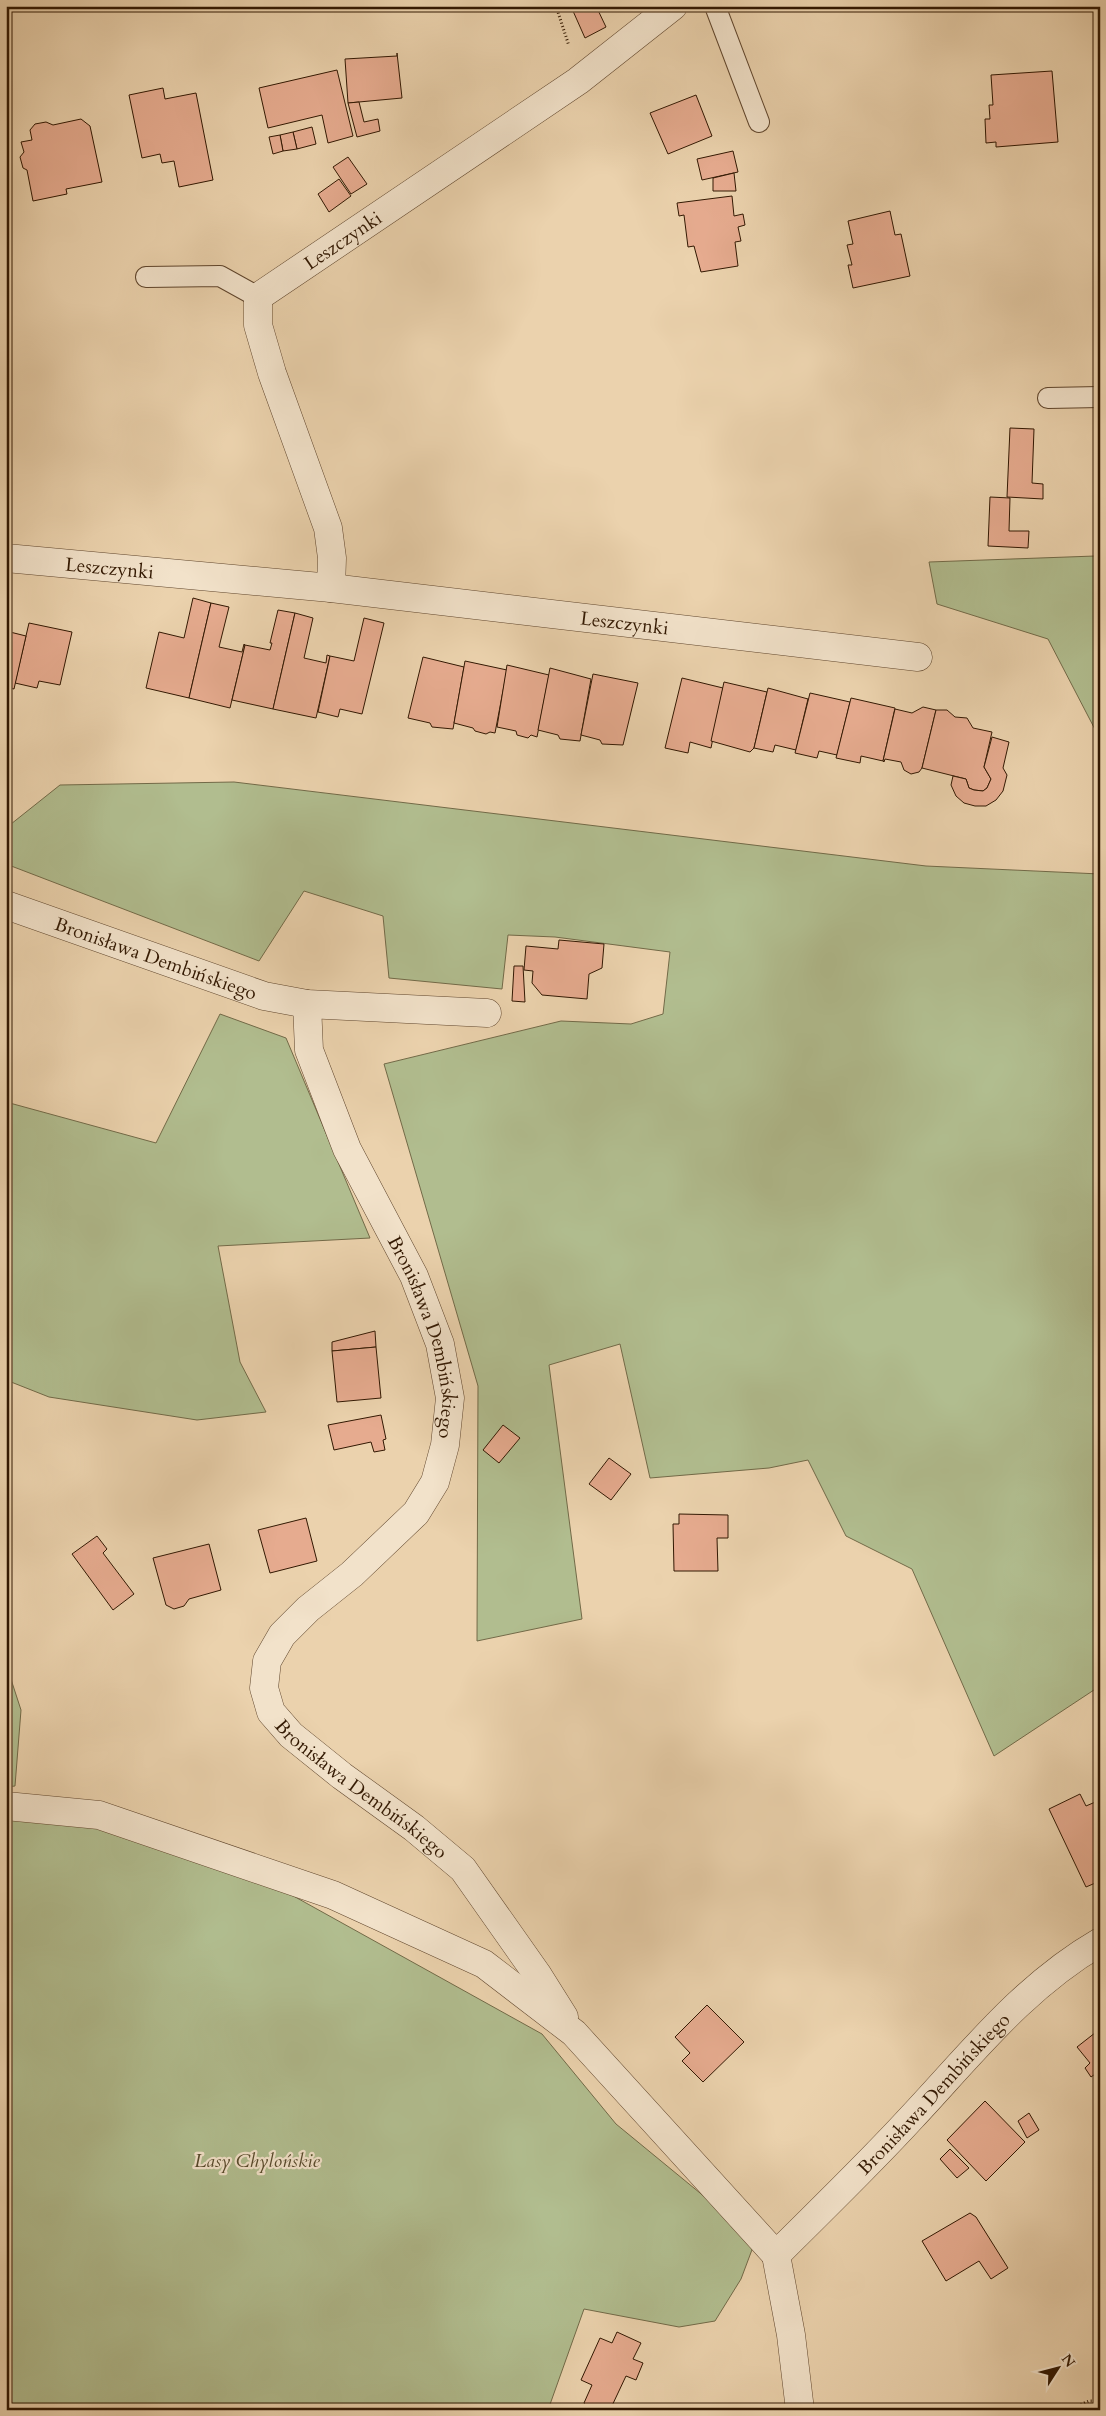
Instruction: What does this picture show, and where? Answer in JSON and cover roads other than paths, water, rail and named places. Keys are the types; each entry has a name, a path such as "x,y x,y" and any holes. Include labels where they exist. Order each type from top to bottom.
{"street":[{"name":"Leszczynki","path":"258,297 578,81 673,6"},
{"path":"258,297 258,325 272,372 328,528 332,558 331,588"},
{"name":"Leszczynki","path":"6,558 331,588 918,657"},
{"name":"Bronisława Dembińskiego","path":"6,905 264,996 307,1004 487,1012"},
{"name":"Bronisława Dembińskiego","path":"307,1004 309,1050 347,1149 414,1276 440,1344 450,1398 445,1445 435,1482 416,1513 352,1574 308,1609 282,1635 267,1661 264,1688 271,1712 291,1735 414,1828 462,1869 537,1974 574,2033 776,2255 888,2144 1034,1988 1073,1958 1100,1942"},
{"name":"Bronisława Dembińskiego","path":"6,1806 99,1815 333,1895 484,1964 574,2033"},
{"path":"776,2255 791,2335 800,2410"}],"lane":[{"path":"715,6 759,122"},
{"path":"146,277 220,276 258,297"},
{"path":"1048,398 1100,397"}],"park label":[{"name":"Lasy Chylońskie","path":"257,2160"}]}
